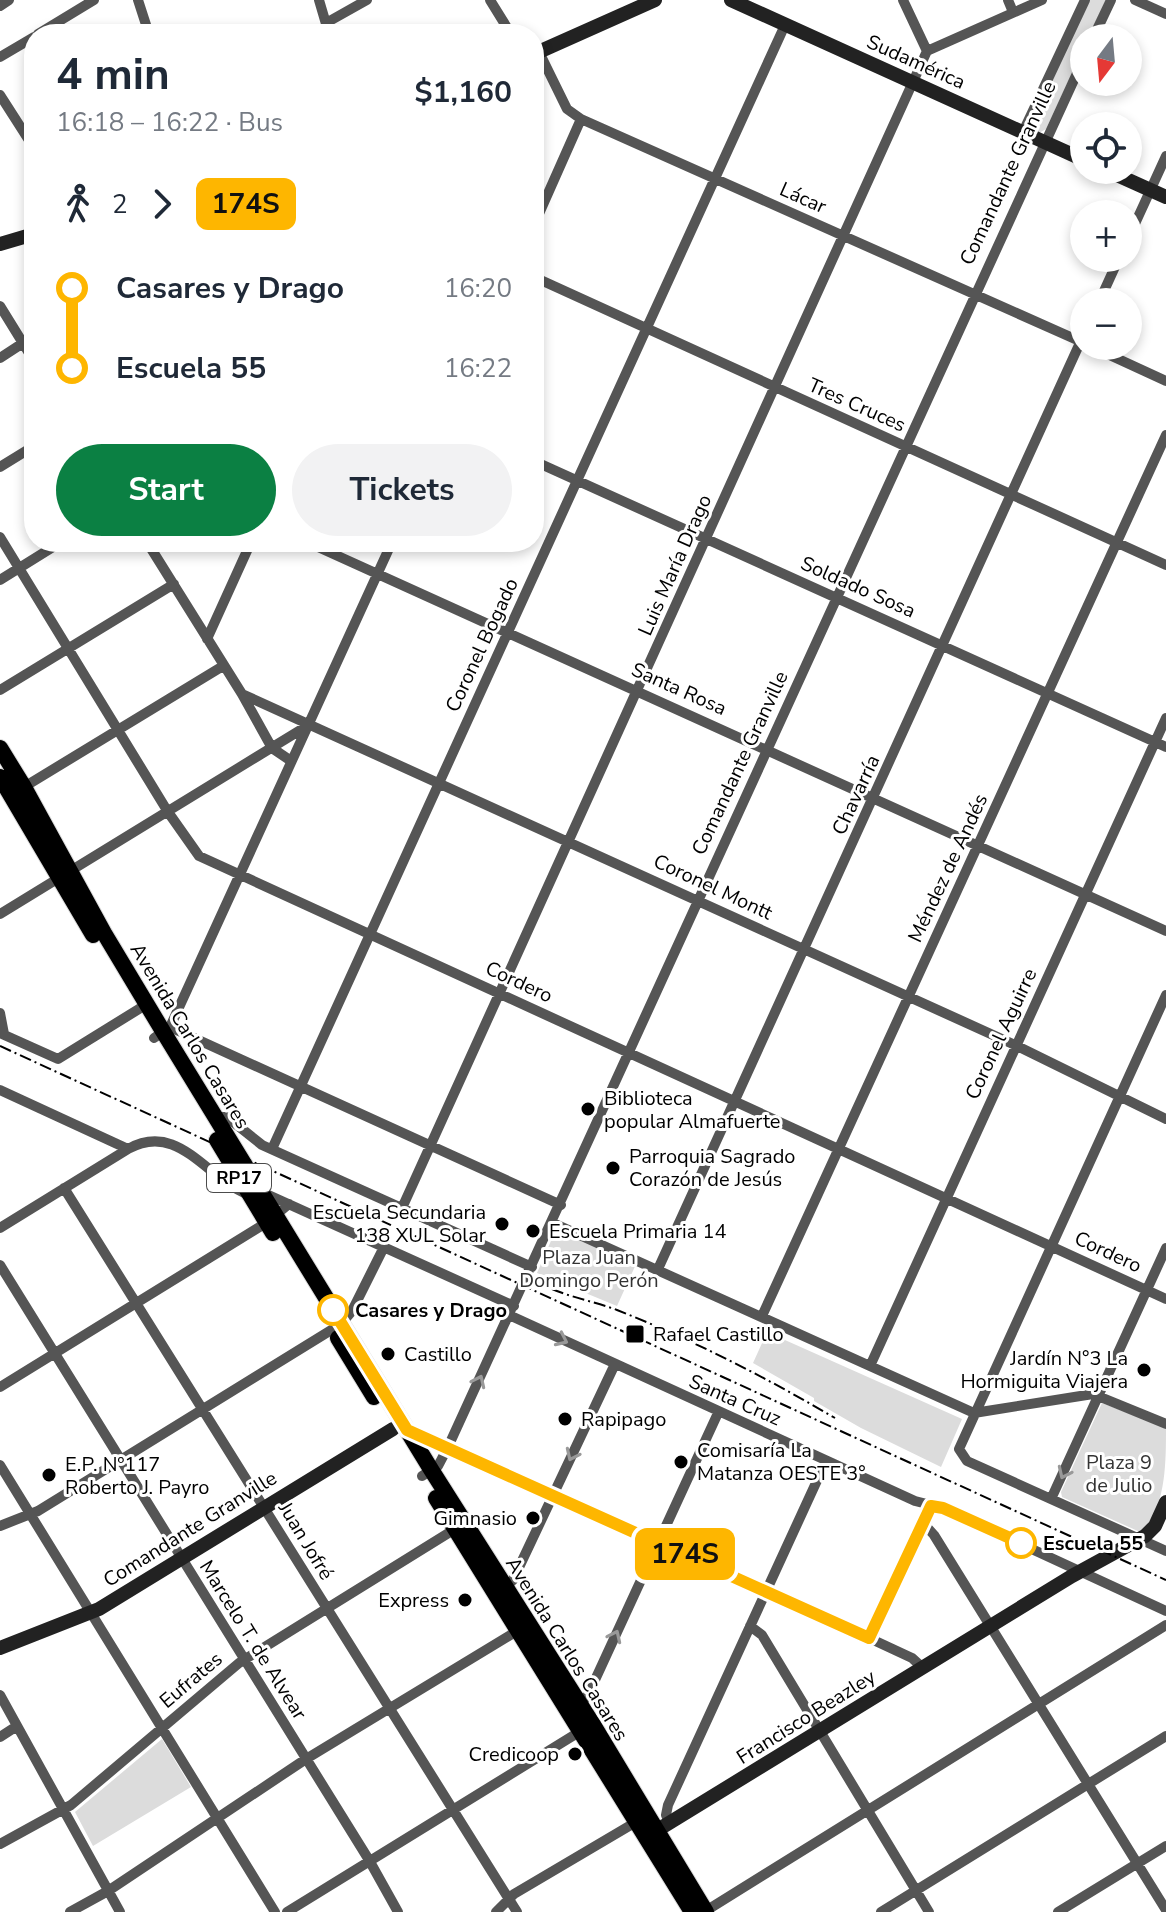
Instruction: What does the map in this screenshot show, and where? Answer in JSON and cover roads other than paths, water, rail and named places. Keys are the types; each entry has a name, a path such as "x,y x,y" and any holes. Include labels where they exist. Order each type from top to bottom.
{"main road":[{"name":"Avenida Carlos Casares","path":"0,748 24,787 66,874 142,1007 163,1033 214,1117 270,1219 575,1710 662,1827 706,1912"},
{"name":"Avenida Carlos Casares","path":"0,777 66,874"},
{"name":"Avenida Carlos Casares","path":"163,1033 256,1194"},
{"name":"Avenida Carlos Casares","path":"427,1474 455,1529 500,1591 517,1631 575,1710"},
{"name":"Avenida Carlos Casares","path":"586,1727 636,1822 692,1912"}],"street":[{"path":"0,6 9,0"},
{"path":"54,24 94,0"},
{"path":"138,0 146,24"},
{"path":"319,0 327,24"},
{"path":"334,24 367,0"},
{"path":"490,0 505,24"},
{"path":"544,49 630,5 655,0"},
{"name":"Sudamérica","path":"731,0 1070,154"},
{"path":"903,0 927,51 1042,0"},
{"path":"1008,0 1013,12"},
{"name":"Comandante Granville","path":"1023,132 1085,0"},
{"path":"1100,24 1111,0"},
{"path":"1135,0 1166,14"},
{"name":"Coronel Bogado","path":"272,1149 785,25"},
{"path":"0,57 24,42"},
{"name":"Luis María Drago","path":"402,1208 927,51"},
{"name":"Lácar","path":"544,67 567,109 581,119 1070,335"},
{"name":"Comandante Granville","path":"427,1474 438,1466 448,1447 553,1223 1070,89"},
{"path":"0,95 24,132"},
{"path":"544,202 581,119"},
{"path":"1142,209 1166,156"},
{"path":"1138,184 1166,197"},
{"path":"0,244 24,237"},
{"name":"Tres Cruces","path":"544,282 1166,565"},
{"path":"0,306 23,343 0,358"},
{"name":"Chavarría","path":"658,1269 1076,360"},
{"name":"Lácar","path":"1123,360 1166,381"},
{"name":"Méndez de Andés","path":"762,1316 1166,435"},
{"path":"0,467 24,452"},
{"name":"Soldado Sosa","path":"544,465 1166,747"},
{"name":"Cordero","path":"0,537 194,852 1166,1299"},
{"path":"0,580 45,552"},
{"path":"153,552 272,748 291,761"},
{"path":"207,639 246,552"},
{"name":"Santa Rosa","path":"329,552 1166,931"},
{"path":"388,552 163,1033 301,1088 561,1205"},
{"path":"0,690 174,584"},
{"path":"24,787 223,666"},
{"name":"Coronel Montt","path":"242,694 1015,1045 1166,1119"},
{"name":"Coronel Aguirre","path":"870,1366 1166,718"},
{"path":"0,914 308,725"},
{"path":"1166,995 960,1444 962,1456 1166,1551"},
{"path":"0,1013 2,1034 58,1059 142,1007"},
{"path":"1,1091 128,1149"},
{"path":"214,1117 227,1117 262,1145 532,1267"},
{"name":"Santa Cruz","path":"128,1149 146,1140 173,1144 256,1194 289,1204 384,1247 718,1413 931,1506 943,1508 1166,1611"},
{"path":"0,1228 128,1149"},
{"name":"Juan Jofré","path":"64,1188 517,1912"},
{"path":"0,1387 270,1219 289,1204"},
{"path":"553,1223 974,1413 1099,1395 1166,1424"},
{"path":"0,1526 31,1515 337,1327 352,1311 384,1247"},
{"path":"1051,1499 1166,1248"},
{"name":"Marcelo T. de Alvear","path":"0,1265 369,1860 398,1912"},
{"path":"500,1591 513,1580 615,1364"},
{"path":"575,1710 718,1413"},
{"path":"400,1430 448,1447 869,1638 912,1658 923,1668"},
{"name":"Comandante Granville","path":"0,1648 91,1613 264,1507 400,1430"},
{"path":"496,1912 508,1898 636,1822 662,1827 668,1805 826,1461"},
{"path":"0,1465 275,1912"},
{"path":"1139,1539 1151,1531 1166,1502"},
{"path":"869,1638 931,1506"},
{"path":"924,1524 934,1535 1166,1910"},
{"name":"Eufrates","path":"0,1844 64,1809 244,1659 455,1529"},
{"name":"Francisco Beazley","path":"662,1827 1139,1539"},
{"path":"706,1912 1166,1625"},
{"path":"750,1626 762,1635 929,1912"},
{"path":"70,1912 108,1891 306,1759 517,1631"},
{"path":"0,1695 120,1912"},
{"path":"0,1737 17,1726"},
{"path":"287,1912 586,1727"},
{"path":"881,1912 1166,1736"},
{"path":"1058,1912 1166,1846"}],"railway":[{"path":"0,1046 1166,1580"},
{"path":"552,1289 617,1310 673,1334 835,1418"}],"place":[{"name":"Biblioteca popular Almafuerte","path":"588,1109"},
{"name":"Parroquia Sagrado Corazón de Jesús","path":"613,1168"},
{"name":"Escuela Secundaria 138 XUL Solar","path":"502,1224"},
{"name":"Escuela Primaria 14","path":"533,1231"},
{"name":"Casares y Drago","path":"333,1310"},
{"name":"Rafael Castillo","path":"635,1334"},
{"name":"Castillo","path":"388,1354"},
{"name":"Jardín N°3 La Hormiguita Viajera","path":"1144,1370"},
{"name":"Rapipago","path":"565,1419"},
{"name":"Comisaría La Matanza OESTE 3°","path":"681,1462"},
{"name":"E.P. Nº117 Roberto J. Payro","path":"49,1475"},
{"name":"Gimnasio","path":"533,1518"},
{"name":"Escuela 55","path":"1021,1543"},
{"name":"Express","path":"465,1600"},
{"name":"Credicoop","path":"575,1754"}],"park label":[{"name":"Plaza Juan Domingo Perón","path":"589,1268"},
{"name":"Plaza 9 de Julio","path":"1119,1474"}]}
